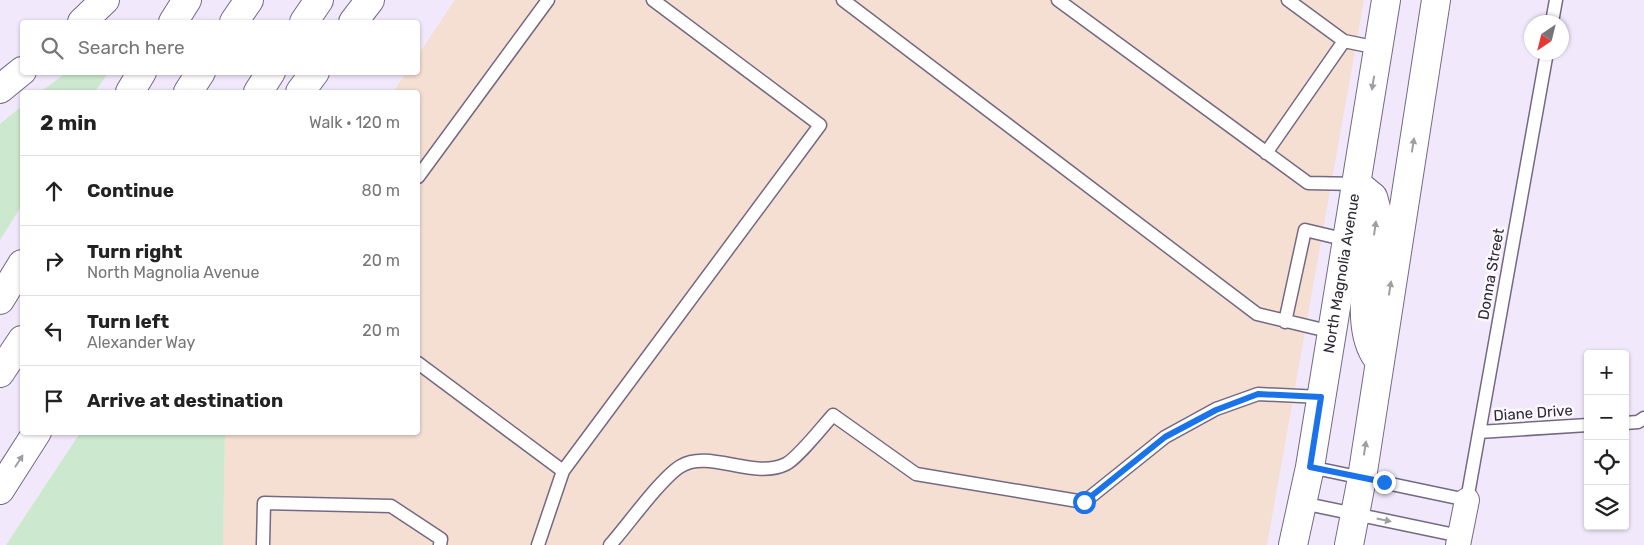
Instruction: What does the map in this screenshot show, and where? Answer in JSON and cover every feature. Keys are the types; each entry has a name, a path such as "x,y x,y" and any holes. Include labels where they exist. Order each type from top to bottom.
{"main road":[{"path":"84,20 106,0"},
{"path":"174,20 187,0"},
{"path":"235,20 249,0"},
{"path":"305,20 319,0"},
{"path":"355,20 370,0"},
{"name":"North Magnolia Avenue","path":"1293,545 1310,467 1386,0"},
{"path":"1349,545 1362,478 1436,0"},
{"path":"0,89 20,73"},
{"path":"131,90 140,75"},
{"path":"189,90 199,75"},
{"path":"259,90 269,75"},
{"path":"302,90 313,75"},
{"path":"1357,184 1373,197 1376,208 1367,286 1366,328 1370,345 1379,360"},
{"path":"0,300 20,267"},
{"path":"0,372 20,343"},
{"path":"0,490 35,435"}],"street":[{"path":"1459,540 1467,500"}],"lane":[{"path":"420,174 548,0"},
{"path":"538,545 563,471 820,125 653,0"},
{"path":"843,0 1257,314 1332,332"},
{"path":"1058,0 1308,183 1357,184"},
{"path":"1288,0 1344,41 1378,48"},
{"path":"1553,15 1556,0"},
{"path":"1266,153 1344,41"},
{"name":"Donna Street","path":"1467,500 1545,60"},
{"path":"1285,322 1305,230 1347,240"},
{"path":"420,364 563,471"},
{"path":"610,545 681,466 696,461 768,470 787,464 833,415 916,474 1084,502 1165,437 1216,410 1258,394 1321,397"},
{"path":"1629,423 1638,422 1644,418"},
{"name":"Diane Drive","path":"1479,432 1584,426"},
{"path":"1310,467 1467,500"},
{"path":"263,545 264,503 391,506 441,539 440,545"},
{"path":"1302,503 1459,540"}],"shaded area":[{"path":"455,0 1364,0 1267,545 223,545 225,435 420,435 420,90 394,90 405,75 420,75 420,52"}],"green space":[{"path":"63,75 107,75 96,90 43,90"},
{"path":"20,108 20,208 0,240 0,124"},
{"path":"79,435 225,435 223,545 6,545"}],"route":[{"path":"1084,502 1165,437 1216,410 1258,394 1321,397 1310,467 1384,482"}]}
